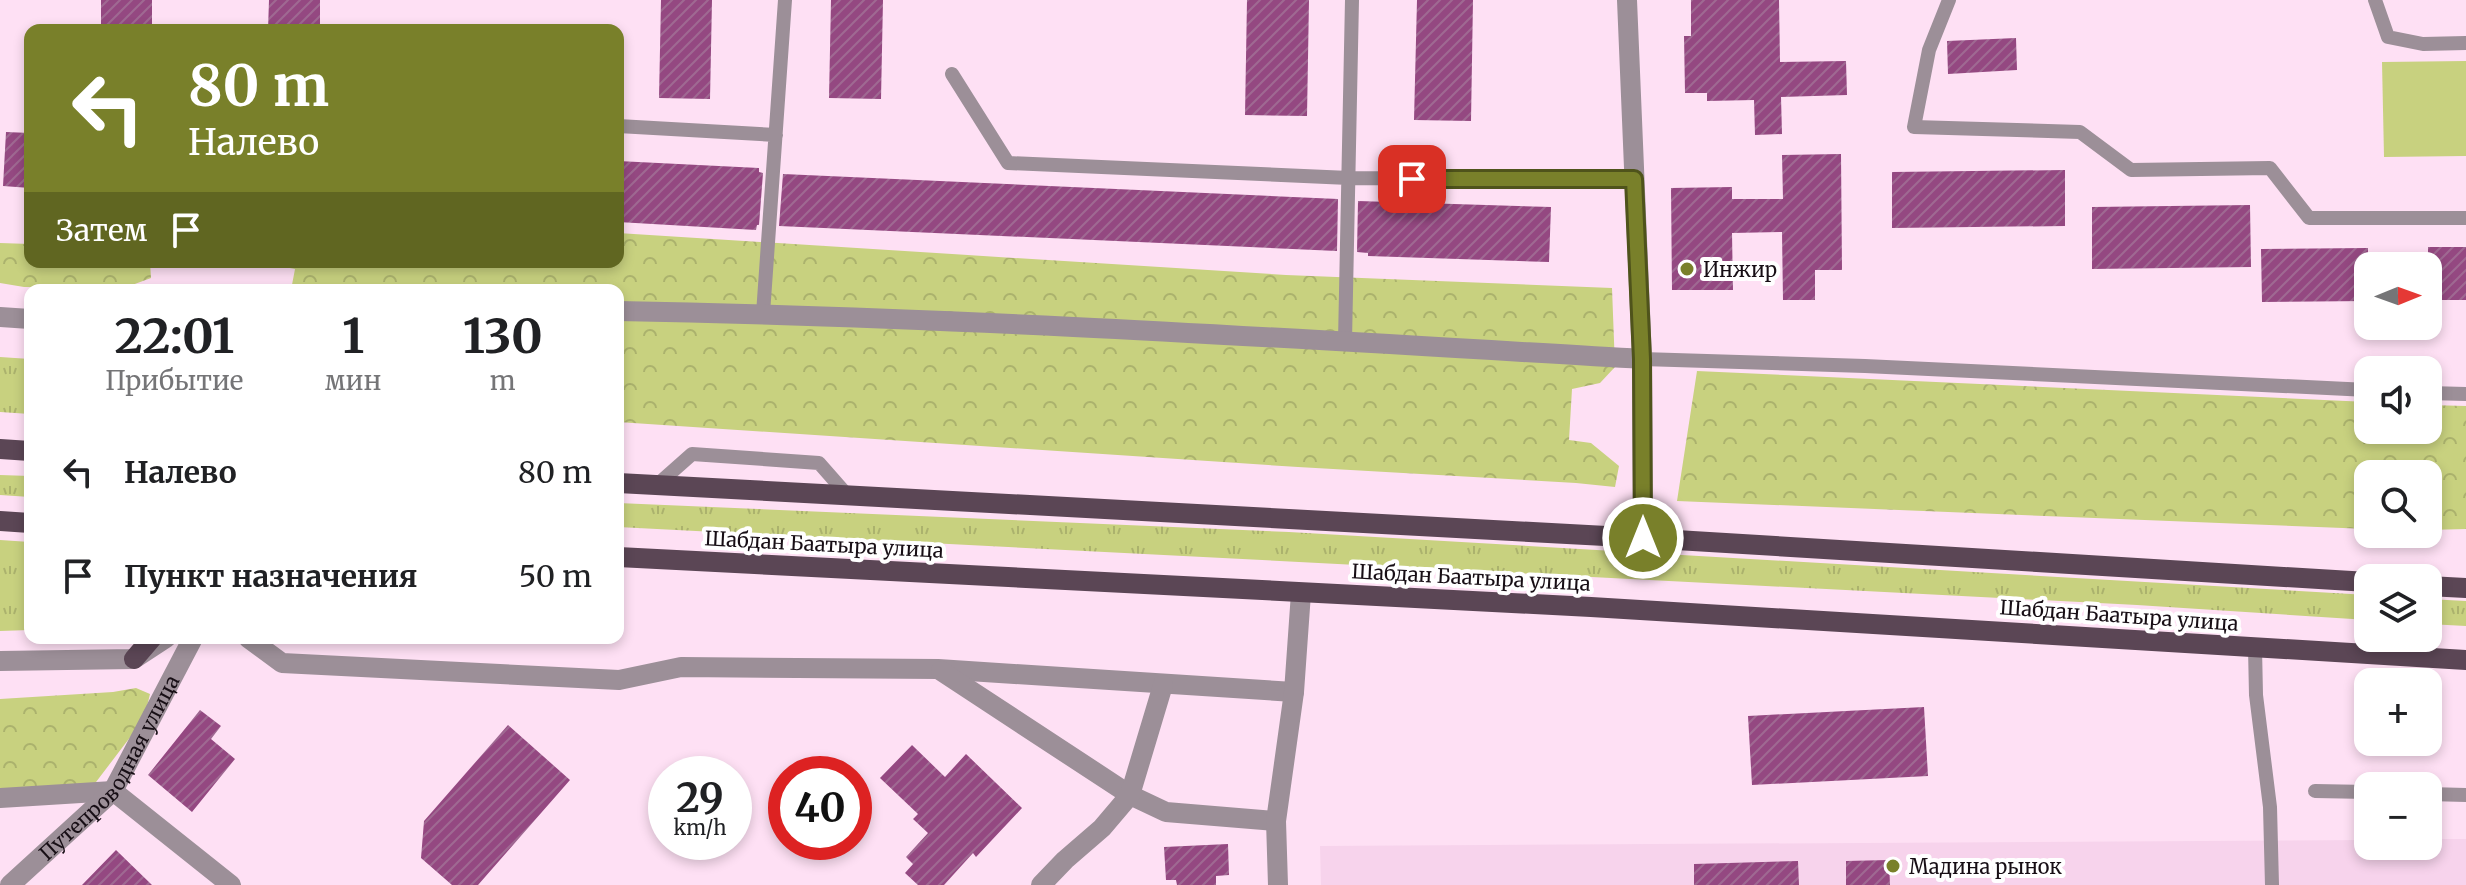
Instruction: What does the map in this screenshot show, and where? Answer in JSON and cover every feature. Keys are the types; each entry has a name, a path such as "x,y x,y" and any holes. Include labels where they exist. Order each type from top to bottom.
{"main road":[{"path":"0,449 24,451"},
{"path":"624,483 1643,538 2354,581"},
{"path":"0,521 24,523"},
{"name":"Шабдан Баатыра улица","path":"624,557 1591,607 2466,660"},
{"path":"2442,587 2466,588"},
{"path":"134,659 147,644"}],"street":[{"path":"1627,0 1642,359 1643,538"},
{"path":"624,311 763,314 1345,341 1642,359"},
{"path":"0,317 24,319"},
{"path":"1278,885 1276,821 1294,692 1301,593"},
{"path":"0,661 134,659 157,644"},
{"name":"Путепроводная улица","path":"10,885 113,791 190,644"},
{"path":"256,644 282,663 619,680 681,667 938,669 1294,692"},
{"path":"938,669 1130,795 1166,812 1276,821"},
{"path":"1041,885 1102,828 1130,795 1163,685"},
{"path":"0,798 113,791 231,885"}],"lane":[{"path":"763,314 785,0"},
{"path":"1345,341 1352,0"},
{"path":"1949,0 1929,50 1914,127 2080,132 2131,170 2270,168 2309,218 2466,218"},
{"path":"2375,0 2388,37 2423,44 2466,43"},
{"path":"952,74 1008,163 1349,178 1634,179"},
{"path":"624,126 776,135"},
{"path":"1642,359 1865,366 2354,389"},
{"path":"2442,393 2466,394"},
{"path":"657,485 692,454 819,463 848,496"},
{"path":"2255,648 2256,695 2270,807 2272,885"},
{"path":"2315,791 2354,792"},
{"path":"2442,794 2466,795"}],"shaded area":[{"name":"Мадина рынок","path":"2442,839 2466,839 2466,885 1321,885 1320,846 2354,840 2354,860 2442,860"}],"green space":[{"path":"2466,61 2466,156 2384,157 2382,62"},
{"path":"624,233 1286,275 1612,288 1615,367 1600,383 1572,389 1569,440 1591,443 1619,466 1615,487 624,422 624,284 292,284 295,269 290,268 624,268"},
{"path":"0,243 24,244 24,268 150,268 151,278 135,284 24,284 24,287 0,283"},
{"path":"0,357 24,359 24,414 0,412"},
{"path":"1697,371 2354,401 2354,444 2442,444 2442,405 2466,406 2466,529 2442,530 2442,460 2354,460 2354,528 1677,501"},
{"path":"0,475 24,476 24,497 0,495"},
{"path":"624,503 1289,532 2354,594 2354,619 2137,605 624,527"},
{"path":"0,540 24,542 24,630 0,631"},
{"path":"2442,600 2466,601 2466,626 2442,625"},
{"path":"136,688 150,694 144,719 93,786 0,792 0,699"}],"building":[{"path":"101,0 152,0 152,24 101,24"},
{"path":"269,0 320,0 320,24 268,24"},
{"path":"661,0 712,0 710,99 659,98"},
{"path":"831,0 883,0 881,99 829,98"},
{"path":"1247,0 1309,0 1307,116 1245,115"},
{"path":"1417,0 1473,0 1471,121 1414,120"},
{"path":"1691,0 1779,0 1780,62 1846,61 1847,95 1781,97 1782,134 1755,135 1754,100 1707,101 1707,93 1685,93 1684,36 1691,36"},
{"path":"2016,38 2017,70 1948,74 1947,41"},
{"path":"6,132 24,133 24,188 3,186"},
{"path":"1841,154 1842,270 1815,270 1815,300 1783,300 1782,232 1732,233 1733,290 1672,290 1671,188 1732,187 1732,199 1783,199 1782,155"},
{"path":"624,161 759,168 759,172 763,173 756,230 624,222"},
{"path":"2065,170 2065,226 1892,228 1892,172"},
{"path":"783,174 1338,199 1337,251 779,226"},
{"path":"1358,201 1551,207 1549,262 1368,256 1368,253 1357,252"},
{"path":"2250,205 2251,267 2092,269 2092,207"},
{"path":"2428,247 2466,247 2466,300 2442,300 2442,252 2428,252"},
{"path":"2368,248 2368,252 2354,252 2354,301 2262,302 2261,249"},
{"path":"1924,707 1928,776 1752,785 1748,716"},
{"path":"200,710 221,726 211,739 235,759 192,812 148,775"},
{"path":"508,725 570,780 478,885 452,885 421,858 424,821"},
{"path":"912,745 945,777 966,754 1022,808 976,857 973,853 944,885 918,885 905,873 913,864 906,857 928,833 913,819 918,814 880,778"},
{"path":"1228,844 1229,875 1216,876 1216,885 1177,885 1176,880 1166,880 1164,847"},
{"path":"116,850 152,885 82,885"},
{"path":"1889,860 1890,885 1846,885 1846,861"},
{"path":"1798,861 1799,885 1694,885 1694,864"}],"place":[{"name":"Инжир","path":"1687,269"},
{"name":"Мадина рынок","path":"1893,866"}],"route":[{"path":"1412,179 1634,179 1642,359 1643,538"}]}
